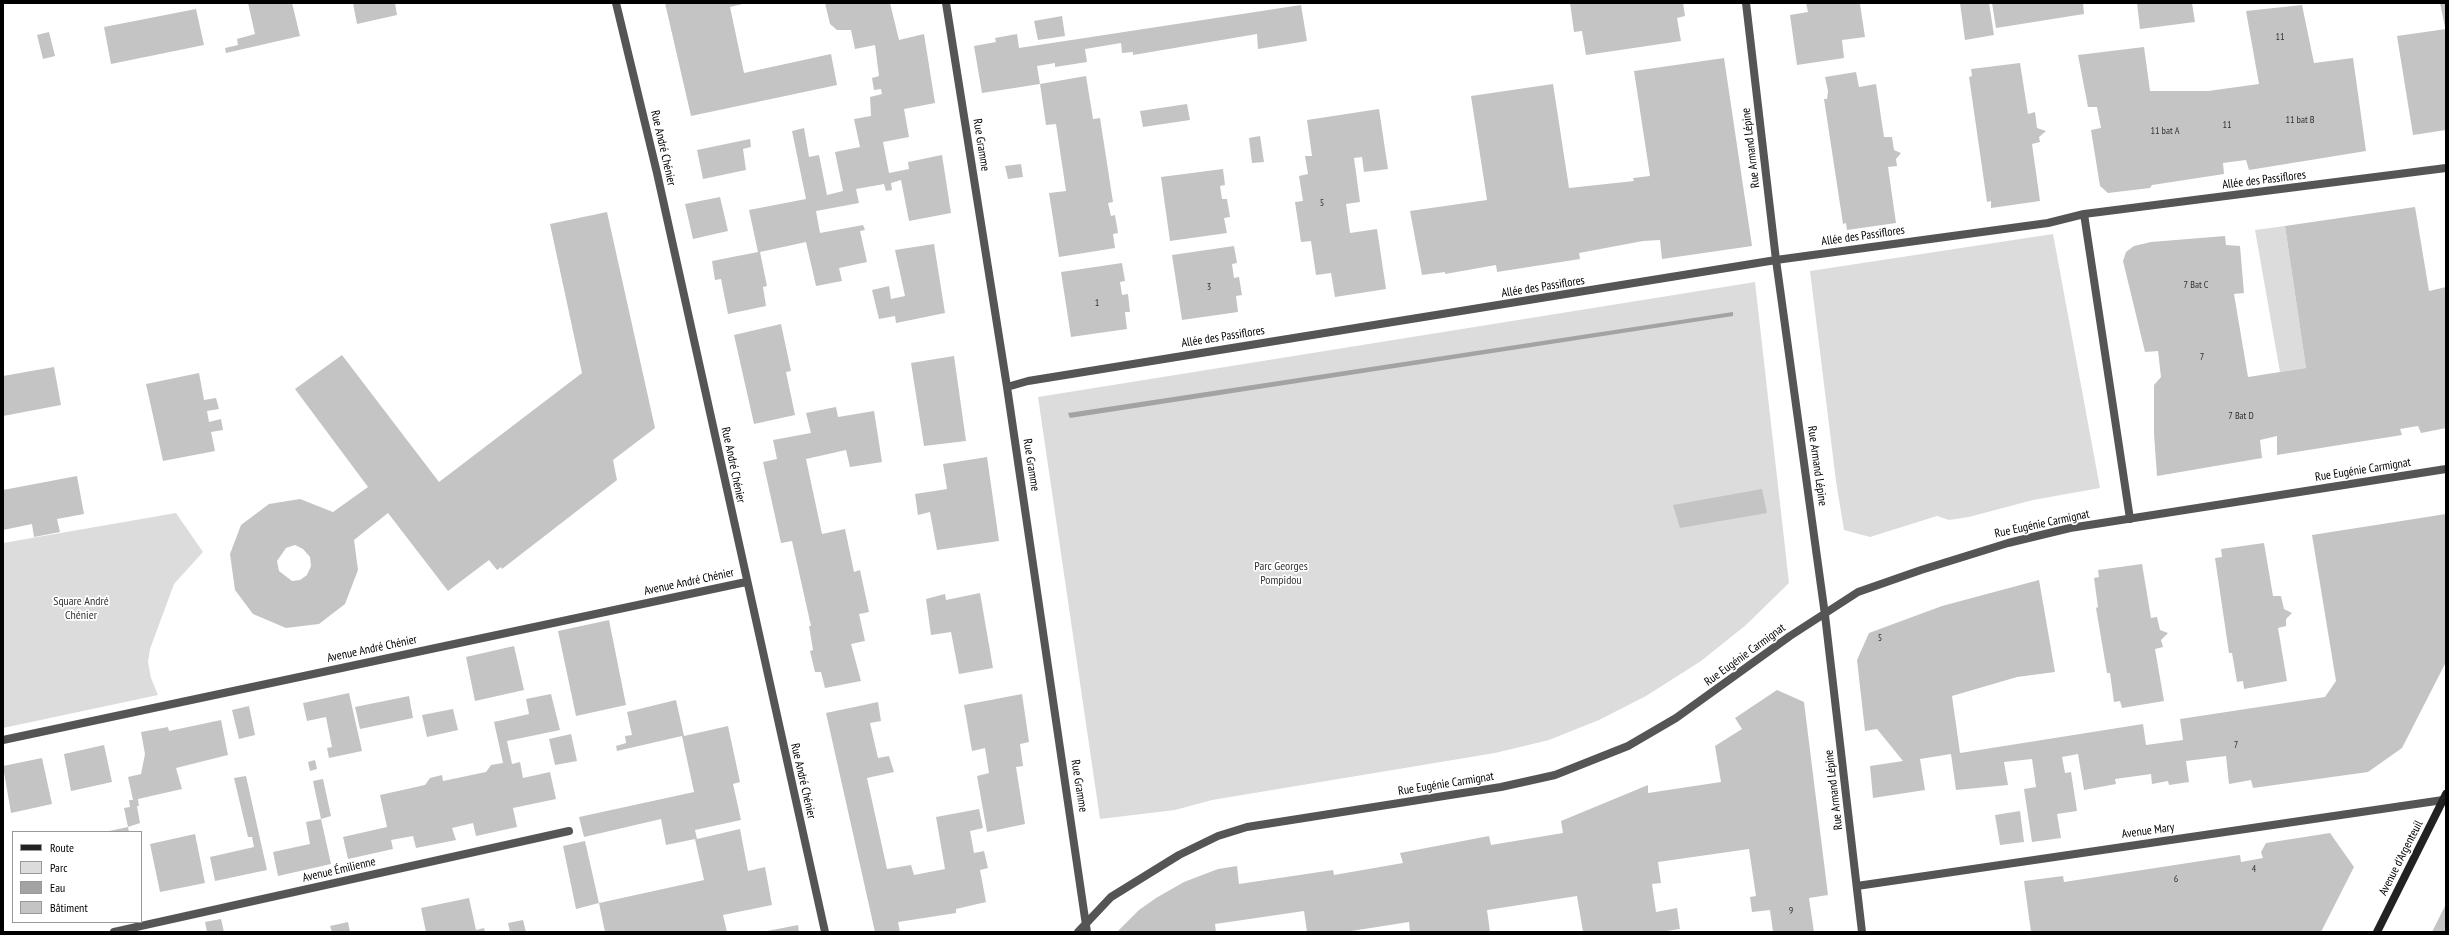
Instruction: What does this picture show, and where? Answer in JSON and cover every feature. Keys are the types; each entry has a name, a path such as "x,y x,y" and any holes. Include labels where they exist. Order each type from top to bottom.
{"main road":[{"name":"Avenue d'Argenteuil","path":"2377,932 2445,797"}],"street":[{"name":"Rue André Chénier","path":"616,3 656,172 825,932"},
{"name":"Rue Gramme","path":"946,3 1007,387 1087,928"},
{"name":"Rue Armand Lépine","path":"1746,3 1776,260 1826,615 1862,932"},
{"name":"Allée des Passiflores","path":"1007,387 1028,381 1776,260 2048,223 2084,214 2446,168"},
{"path":"2084,214 2130,519"},
{"name":"Rue Eugénie Carmignat","path":"1078,932 1087,928 1111,896 1179,855 1218,836 1247,827 1509,786 1555,775 1628,746 1676,718 1790,636 1826,615 1858,592 1966,555 2070,528 2446,469"},
{"name":"Avenue André Chénier","path":"3,740 746,582"},
{"name":"Avenue Mary","path":"1857,886 2445,797"},
{"name":"Avenue Émilienne","path":"114,932 569,831"}],"green space":[{"path":"2285,226 2306,368 2280,372 2255,230"},
{"path":"2053,234 2100,488 2033,500 1969,517 1949,520 1937,516 1870,537 1844,530 1836,481 1810,271"},
{"name":"Parc Georges Pompidou","path":"1755,282 1789,583 1746,625 1701,661 1646,696 1599,720 1549,740 1495,753 1212,800 1175,810 1100,819 1038,397"},
{"name":"Square André Chénier","path":"176,513 203,552 174,584 150,649 148,662 151,678 158,695 3,728 3,543"}],"water":[{"path":"1733,312 1733,316 1070,418 1068,413"}],"building":[{"path":"248,3 292,3 300,36 226,53 225,48 238,45 237,39 255,34"},
{"path":"353,3 395,3 397,15 357,24"},
{"path":"665,3 747,3 730,7 744,73 831,54 837,85 691,116"},
{"path":"825,3 890,3 899,40 924,34 935,103 904,109 909,137 883,142 889,173 909,169 908,162 942,155 951,213 909,221 901,180 891,183 892,190 886,191 884,184 856,189 859,203 816,211 820,233 863,225 865,230 860,231 867,262 839,268 842,281 816,286 806,242 760,252 767,286 763,287 766,306 728,314 721,279 715,280 712,261 758,252 749,210 806,199 792,131 804,128 809,157 819,155 827,195 843,191 835,152 860,147 854,119 871,116 870,97 882,94 881,89 874,90 872,78 879,76 875,45 855,49 851,30 837,30 830,24"},
{"path":"1570,3 1683,3 1685,16 1677,18 1681,41 1586,55 1582,31 1574,32"},
{"path":"1806,3 1860,4 1865,37 1842,40 1844,58 1797,65 1790,15 1808,12"},
{"path":"1960,3 1989,3 1994,35 1965,40"},
{"path":"1992,3 2083,3 2084,14 1996,28"},
{"path":"2137,3 2192,3 2195,22 2140,29"},
{"path":"2440,3 2446,3 2446,27 2445,27"},
{"path":"1301,5 1307,41 1258,49 1257,34 1133,55 1133,52 1122,53 1121,43 1085,49 1087,62 1055,67 1055,63 1037,66 1040,84 982,93 974,46 996,42 995,38 1017,34 1019,48"},
{"path":"2302,5 2314,63 2353,58 2366,151 2249,170 2246,160 2223,163 2224,174 2152,185 2150,188 2108,193 2100,186 2091,130 2101,128 2097,107 2088,107 2078,55 2144,47 2150,91 2208,91 2259,84 2246,11"},
{"path":"196,9 204,45 111,64 104,27"},
{"path":"1062,16 1065,36 1038,40 1034,21"},
{"path":"2446,29 2446,130 2413,135 2397,36"},
{"path":"49,32 55,56 43,59 37,35"},
{"path":"1724,58 1752,246 1662,259 1660,240 1643,241 1579,253 1580,259 1497,272 1496,265 1445,274 1445,272 1422,275 1410,211 1487,200 1471,96 1553,84 1569,188 1634,181 1633,178 1650,176 1634,71"},
{"path":"2020,63 2028,114 2035,112 2037,128 2046,131 2039,137 2040,142 2032,144 2040,201 1991,208 1991,201 1987,202 1969,77 1972,76 1971,69"},
{"path":"1856,72 1859,87 1876,84 1884,137 1892,137 1894,150 1901,153 1896,159 1897,166 1888,167 1896,223 1847,230 1846,223 1843,224 1824,99 1827,99 1828,91 1825,77"},
{"path":"1086,76 1093,119 1100,118 1113,202 1108,203 1111,216 1115,215 1118,233 1113,234 1115,248 1059,257 1049,193 1066,191 1056,124 1046,125 1040,84"},
{"path":"1187,104 1190,120 1143,127 1140,111"},
{"path":"1379,109 1388,169 1364,172 1362,157 1354,158 1360,202 1346,204 1350,233 1377,229 1386,289 1335,297 1331,273 1316,275 1311,241 1301,242 1295,202 1303,201 1299,176 1308,174 1305,156 1312,156 1307,120"},
{"path":"1260,136 1264,162 1252,163 1249,138"},
{"path":"750,139 751,147 743,149 746,170 703,179 697,150"},
{"path":"1021,164 1023,177 1008,179 1005,166"},
{"path":"1223,169 1225,185 1220,186 1222,199 1227,199 1230,217 1224,218 1227,233 1170,241 1161,177"},
{"path":"720,197 728,231 693,239 685,204"},
{"path":"2415,207 2429,291 2446,287 2446,428 2421,433 2418,426 2400,429 2402,435 2277,455 2277,436 2260,440 2262,458 2157,476 2154,434 2154,385 2161,377 2158,351 2145,352 2123,261 2126,252 2134,246 2151,242 2225,236 2226,245 2240,246 2244,293 2234,294 2248,377 2306,368 2285,226"},
{"path":"607,212 655,428 613,460 617,480 502,569 501,567 497,570 489,560 448,591 388,513 354,540 358,570 345,604 319,624 286,628 253,614 235,590 230,554 241,525 269,504 300,499 333,512 368,487 295,389 342,355 439,482 582,373 550,224","holes":["295,545 303,549 310,557 311,566 307,575 300,580 292,581 279,571 277,561 286,548"]},
{"path":"934,244 945,313 896,323 895,316 879,319 872,290 889,286 891,299 905,296 895,250"},
{"path":"1234,246 1237,263 1232,264 1234,278 1239,277 1242,295 1236,296 1238,312 1182,320 1172,255"},
{"path":"1122,263 1125,281 1120,282 1122,295 1128,294 1130,312 1125,312 1127,329 1071,337 1061,272"},
{"path":"781,324 791,371 786,372 795,415 754,424 734,335"},
{"path":"954,356 966,441 924,446 911,363"},
{"path":"54,367 61,405 3,416 3,376"},
{"path":"199,373 204,400 216,398 219,409 207,411 209,422 221,419 223,430 211,432 215,451 163,461 146,384"},
{"path":"836,407 838,417 874,411 882,462 850,467 846,450 806,459 822,534 845,529 854,572 860,570 869,612 859,614 865,641 851,644 861,681 825,688 821,672 815,672 810,651 813,650 809,626 811,626 792,541 781,543 763,462 777,459 773,440 811,433 806,413"},
{"path":"987,457 999,541 937,550 930,512 918,515 915,494 947,489 943,464"},
{"path":"77,476 84,514 57,519 60,532 34,537 32,524 3,530 3,490"},
{"path":"1762,489 1767,513 1680,528 1673,505"},
{"path":"2446,514 2446,662 2402,748 2368,772 2253,788 2251,780 2229,784 2226,756 2186,761 2189,782 2169,785 2168,781 2152,784 2151,774 2115,779 2116,784 2084,790 2078,754 2062,757 2065,773 2071,772 2077,811 2057,814 2061,838 2032,842 2024,789 2036,787 2032,759 2004,762 2008,785 1956,790 1951,754 1920,759 1925,790 1873,798 1870,766 1903,761 1877,729 1865,731 1857,660 1869,633 1942,606 2039,580 2055,672 2017,677 1952,696 1960,753 2143,724 2146,745 2183,740 2180,719 2325,697 2336,681 2312,535"},
{"path":"2264,543 2273,596 2281,596 2284,609 2292,613 2286,619 2286,626 2278,628 2287,681 2244,689 2243,681 2237,682 2232,653 2229,653 2215,558 2222,557 2221,549"},
{"path":"2142,564 2151,618 2157,617 2160,630 2168,633 2161,640 2163,647 2155,649 2164,701 2122,708 2120,701 2114,702 2110,673 2107,673 2096,608 2098,607 2094,578 2099,577 2098,570"},
{"path":"980,593 993,668 959,674 951,632 931,635 926,599 945,594 946,600"},
{"path":"609,620 626,705 576,716 558,631"},
{"path":"514,646 524,690 475,701 466,657"},
{"path":"1777,690 1804,702 1828,895 1809,898 1814,932 1773,932 1770,910 1752,912 1750,897 1756,896 1749,849 1658,862 1661,883 1652,884 1656,912 1677,908 1680,929 1660,932 1583,932 1577,896 1487,910 1490,932 1410,932 1409,922 1345,932 1307,932 1304,911 1215,924 1216,932 1117,932 1139,910 1156,898 1184,882 1218,869 1237,866 1239,884 1333,870 1334,875 1403,863 1400,853 1489,836 1491,845 1563,833 1561,821 1648,785 1648,793 1721,782 1715,746 1742,729 1735,718"},
{"path":"349,693 362,751 329,758 327,748 332,747 326,717 307,721 303,703"},
{"path":"551,694 560,730 507,741 512,764 520,762 523,778 550,772 556,799 513,808 517,827 476,836 473,823 452,828 456,840 416,848 413,836 391,840 393,849 348,859 343,837 387,827 380,795 425,785 430,778 442,775 443,781 486,772 491,765 503,763 494,722 529,714 526,699"},
{"path":"1022,694 1029,742 1020,744 1023,766 1016,767 1025,824 987,832 977,776 989,773 985,748 972,751 964,705"},
{"path":"409,696 413,718 360,729 355,707"},
{"path":"676,700 684,736 728,726 740,782 733,784 741,820 695,830 697,839 740,829 748,871 765,867 772,905 723,915 727,932 605,932 599,903 704,880 695,839 666,845 661,819 584,837 579,817 694,792 682,736 617,751 616,746 626,743 625,736 632,735 627,712"},
{"path":"878,702 881,721 870,723 878,758 889,756 894,772 867,778 887,869 911,865 914,875 945,869 936,817 979,809 983,828 970,831 974,853 984,851 988,868 980,870 986,902 956,909 956,913 898,922 900,932 875,932 826,713"},
{"path":"249,706 255,735 239,739 232,710"},
{"path":"453,709 458,730 427,737 422,715"},
{"path":"221,720 228,755 176,768 182,789 138,799 139,806 137,806 140,823 128,827 124,808 130,807 129,800 133,800 128,777 141,774 145,754 141,732 168,727 169,731"},
{"path":"571,734 577,761 555,765 549,739"},
{"path":"104,745 112,782 71,791 64,754"},
{"path":"42,758 52,804 11,813 3,766"},
{"path":"315,760 317,769 310,771 308,762"},
{"path":"246,776 267,870 215,881 210,857 254,847 252,837 248,837 234,778"},
{"path":"323,779 331,816 321,819 313,781"},
{"path":"2020,811 2024,842 2000,845 1995,815"},
{"path":"321,819 331,864 278,876 273,852 310,844 306,822"},
{"path":"128,827 129,831 109,831"},
{"path":"2330,833 2354,867 2321,932 2031,932 2024,881 2063,876 2064,882 2240,855 2241,862 2263,858 2261,852 2266,843"},
{"path":"195,834 205,883 160,892 150,844"},
{"path":"585,841 599,903 576,909 563,846"},
{"path":"469,898 476,930 484,928 485,932 426,932 421,908"},
{"path":"2446,904 2446,932 2432,932"},
{"path":"221,919 224,932 207,932 205,922"},
{"path":"523,920 526,932 510,932 508,923"},
{"path":"348,922 350,932 332,932 330,926"},
{"path":"798,925 799,932 767,931"}]}
